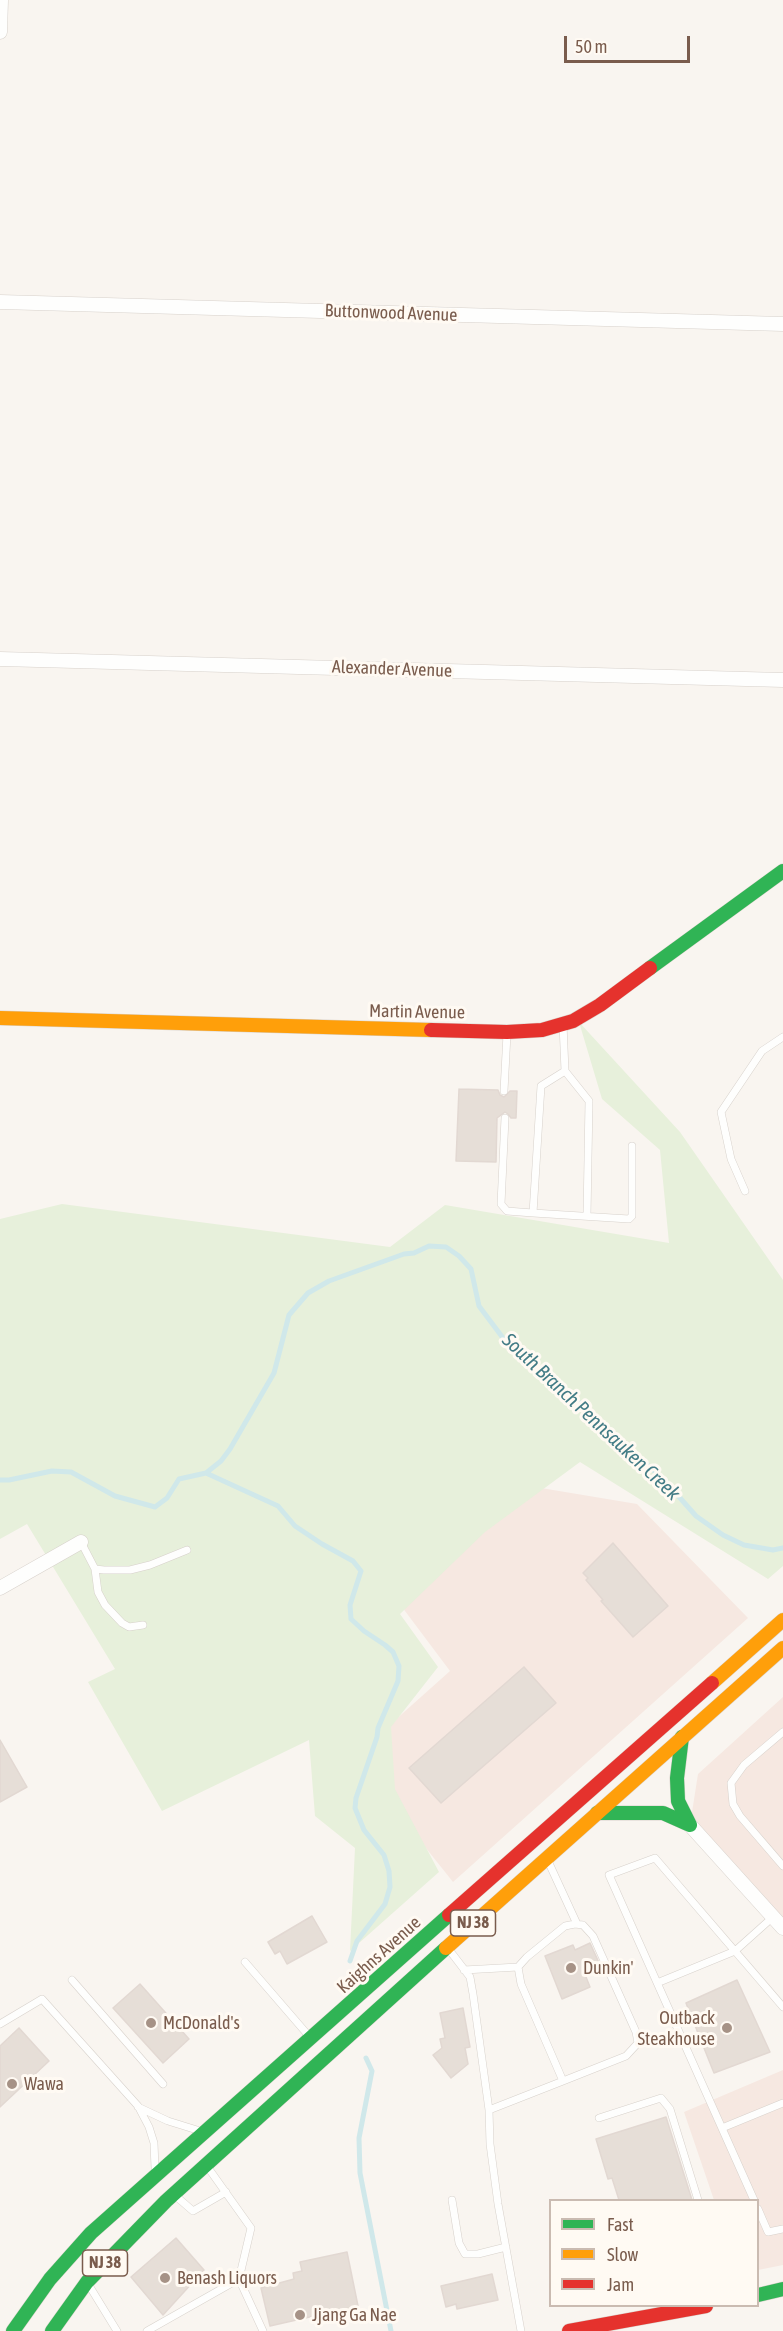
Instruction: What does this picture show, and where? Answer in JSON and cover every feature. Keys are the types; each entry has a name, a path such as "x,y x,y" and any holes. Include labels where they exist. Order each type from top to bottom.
{"main road":[{"name":"Martin Avenue","path":"0,1018 507,1032 542,1030 573,1021 600,1005 783,871"},
{"name":"Kaighns Avenue","path":"15,2330 73,2252 154,2177 783,1620"},
{"name":"NJ 38","path":"52,2331 87,2282 174,2194 446,1947 783,1648"},
{"path":"682,1737 677,1778 678,1801 690,1825"},
{"path":"597,1813 663,1814 690,1825"},
{"path":"759,2295 783,2289"},
{"path":"570,2331 701,2307"},
{"path":"0,2324 15,2330"}],"street":[{"path":"0,32 1,0"},
{"name":"Buttonwood Avenue","path":"0,302 783,324"},
{"name":"Alexander Avenue","path":"0,659 783,680"},
{"path":"0,1588 81,1542"},
{"path":"690,1825 783,1928"}],"lane":[{"path":"563,1024 565,1071 589,1101 587,1216"},
{"path":"504,1090 507,1032"},
{"path":"745,1191 731,1159 721,1112 762,1051 783,1037"},
{"path":"533,1213 542,1086 565,1071"},
{"path":"505,1118 501,1204 507,1211 629,1219 632,1216 632,1146"},
{"path":"81,1542 95,1569 98,1592 105,1605 129,1627 143,1625"},
{"path":"95,1569 130,1570 150,1565 187,1550"},
{"path":"783,1732 744,1765 731,1783 733,1804 740,1816 783,1866"},
{"path":"547,1857 577,1924"},
{"path":"754,2199 609,1875 655,1858 783,2007"},
{"path":"657,1983 735,1952 773,1917"},
{"path":"464,1970 518,1967 565,1926 582,1925 593,1936 636,2032 638,2043 627,2056 489,2110"},
{"path":"446,1947 470,1977 489,2110 490,2144 521,2331"},
{"path":"245,1962 311,2039"},
{"path":"518,1967 521,1984 563,2081"},
{"path":"72,1980 163,2084"},
{"path":"0,2024 42,1999 138,2106 154,2143 154,2177"},
{"path":"599,2118 660,2098 670,2109 698,2199"},
{"path":"722,2128 783,2103"},
{"path":"138,2106 168,2121 206,2133"},
{"path":"206,2165 251,2228 239,2279 263,2331"},
{"path":"174,2194 193,2211 226,2192"},
{"path":"452,2200 459,2243 465,2253 478,2254 506,2247"},
{"path":"759,2211 768,2232 783,2229"},
{"path":"147,2331 239,2279"},
{"path":"87,2282 117,2331"}],"shaded area":[{"path":"529,1486 637,1504 748,1618 453,1882 386,1798 384,1730 450,1671 396,1599"},
{"path":"783,1697 783,1928 690,1825 698,1774"},
{"path":"783,2070 783,2265 759,2270 759,2199 714,2199 684,2112"}],"green space":[{"path":"579,1022 680,1132 783,1280 783,1566 768,1579 580,1462 485,1532 400,1614 438,1667 391,1727 395,1789 439,1872 350,1951 355,1848 315,1816 309,1740 162,1811 88,1682 115,1669 27,1524 0,1539 0,1219 62,1204 390,1247 445,1205 669,1243 660,1150 602,1099"}],"building":[{"path":"459,1089 498,1090 504,1097 510,1091 517,1091 516,1118 511,1118 505,1112 497,1118 496,1162 456,1161"},
{"path":"613,1543 668,1606 633,1637 601,1601 603,1600 583,1573"},
{"path":"524,1667 556,1703 441,1803 409,1768"},
{"path":"0,1740 27,1787 0,1802"},
{"path":"312,1916 327,1942 287,1964 280,1951 275,1954 268,1942"},
{"name":"Dunkin'","path":"590,1943 600,1965 584,1972 590,1987 562,1999 545,1956 573,1945 575,1950"},
{"name":"Outback Steakhouse","path":"737,1980 770,2052 714,2073 686,2003"},
{"name":"McDonald's","path":"140,1984 189,2039 163,2063 113,2008"},
{"path":"463,2008 470,2047 465,2048 468,2064 451,2078 433,2055 442,2048 440,2039 445,2038 440,2013"},
{"name":"Wawa","path":"19,2028 49,2061 0,2107 0,2046"},
{"path":"666,2117 692,2199 619,2199 612,2178 608,2179 596,2139"},
{"name":"Benash Liquors","path":"176,2238 204,2270 163,2315 131,2277"},
{"path":"347,2252 358,2306 270,2326 261,2288 294,2279 293,2273 302,2271 300,2262"},
{"path":"492,2274 498,2300 457,2309 456,2304 446,2307 441,2286"}],"waterway":[{"name":"South Branch Pennsauken Creek","path":"0,1480 52,1471 71,1472 115,1496 155,1507 167,1498 179,1479 206,1473 221,1461 230,1449 274,1373 289,1315 308,1293 329,1281 404,1254 414,1253 429,1246 446,1247 459,1256 471,1269 479,1306 506,1342 538,1372 584,1406 665,1481 696,1516 723,1535 744,1545 773,1550 783,1548"},
{"path":"206,1473 278,1506 295,1526 353,1561 361,1571 350,1605 351,1619 393,1652 399,1666 398,1681 378,1728 356,1798 355,1808 364,1830 384,1855 389,1871 390,1887 385,1904 357,1941 350,1961"},
{"path":"366,2058 372,2071 359,2138 360,2173 391,2331"}],"traffic: fast":[{"path":"650,968 783,871"},
{"path":"682,1737 677,1778 678,1801 690,1825"},
{"path":"597,1813 663,1813 690,1825"},
{"path":"13,2331 50,2279 91,2233 449,1915"},
{"path":"52,2331 87,2282 166,2201 446,1948"},
{"path":"759,2295 783,2289"}],"traffic: slow":[{"path":"0,1018 431,1030"},
{"path":"712,1683 783,1620"},
{"path":"446,1948 783,1648"}],"traffic: jam":[{"path":"431,1030 507,1032 542,1030 573,1021 600,1005 650,968"},
{"path":"449,1915 712,1683"},
{"path":"569,2331 701,2307"}],"place":[{"name":"Dunkin'","path":"571,1968"},
{"name":"McDonald's","path":"151,2023"},
{"name":"Outback Steakhouse","path":"727,2028"},
{"name":"Wawa","path":"12,2084"},
{"name":"Benash Liquors","path":"165,2278"},
{"name":"Jjang Ga Nae","path":"300,2315"}]}
